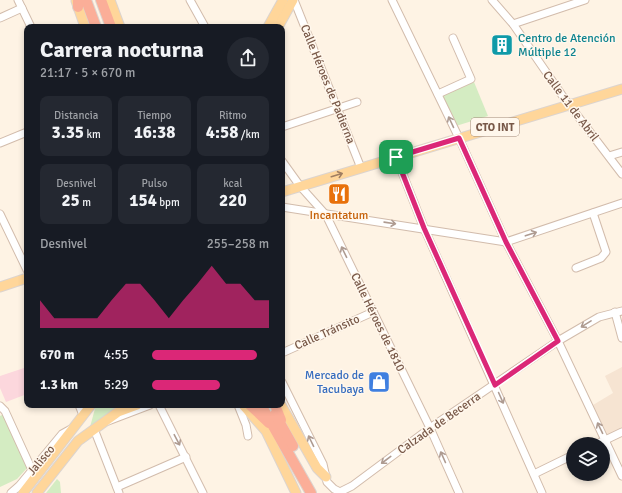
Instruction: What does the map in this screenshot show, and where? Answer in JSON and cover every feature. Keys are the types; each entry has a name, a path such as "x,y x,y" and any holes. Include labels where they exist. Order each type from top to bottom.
{"highway":[{"path":"86,0 95,24"},
{"path":"104,1 110,24"},
{"path":"253,408 287,440"},
{"path":"263,408 275,429"},
{"path":"271,408 311,493"},
{"path":"276,408 287,440 319,493"}],"main road":[{"path":"270,24 283,0"},
{"path":"280,24 294,0"},
{"path":"104,1 118,24"},
{"path":"77,2 84,24"},
{"name":"CTO INT","path":"285,191 622,89"},
{"path":"0,287 24,279"},
{"path":"23,493 89,408"},
{"path":"37,493 78,441 118,412 129,408"},
{"path":"246,408 266,430 296,493"},
{"path":"283,408 317,468 326,478"}],"street":[{"path":"18,0 30,24"},
{"path":"190,0 203,24"},
{"name":"Calle Héroes de Padierna","path":"294,0 362,168"},
{"path":"392,0 459,138 506,242 558,341 605,437"},
{"name":"Calle 11 de Abril","path":"492,0 513,24 564,98 622,174"},
{"path":"513,24 571,2 585,0"},
{"path":"0,18 22,8"},
{"path":"438,94 471,79 453,38"},
{"path":"285,126 356,102"},
{"path":"0,143 24,133"},
{"path":"609,156 622,152"},
{"path":"396,157 424,228 542,493"},
{"name":"Calle Héroes de 1810","path":"285,165 300,186 326,215 430,428 459,493"},
{"path":"285,208 326,215 424,228 506,242 622,204"},
{"path":"576,268 601,258 606,252 593,213"},
{"path":"0,214 24,264"},
{"name":"Calle Tránsito","path":"285,352 373,312"},
{"path":"618,312 622,338"},
{"name":"Calzada de Becerra","path":"326,478 329,485 340,492 352,486 430,428 558,341 592,320 618,312"},
{"path":"285,388 323,464 326,478"},
{"path":"0,408 5,411 32,470"},
{"path":"80,408 83,415"},
{"path":"102,423 142,408"},
{"path":"161,408 203,493"},
{"path":"239,408 246,425 248,436"},
{"name":"Jalisco","path":"11,493 19,486 62,434 71,429"},
{"path":"94,429 118,490 186,457"},
{"path":"610,438 622,432"},
{"path":"610,449 622,476"},
{"path":"534,474 566,458"}],"shaded area":[{"path":"622,367 622,429 608,436 593,405 613,393 605,376"},
{"path":"24,368 24,395 6,402 0,388 0,376"}],"green space":[{"path":"474,82 488,116 456,126 442,96"},
{"path":"95,408 122,408 90,427"},
{"path":"4,414 28,467 17,479 0,487 0,416"},
{"path":"57,479 60,482 61,493 46,493"}],"place":[{"name":"Centro de Atención Múltiple 12","path":"502,45"},
{"name":"Incantatum","path":"339,194"},
{"name":"Mercado de Tacubaya","path":"379,382"}],"route":[{"path":"459,138 506,242 558,341 495,385 424,228 396,157 459,138"}]}
